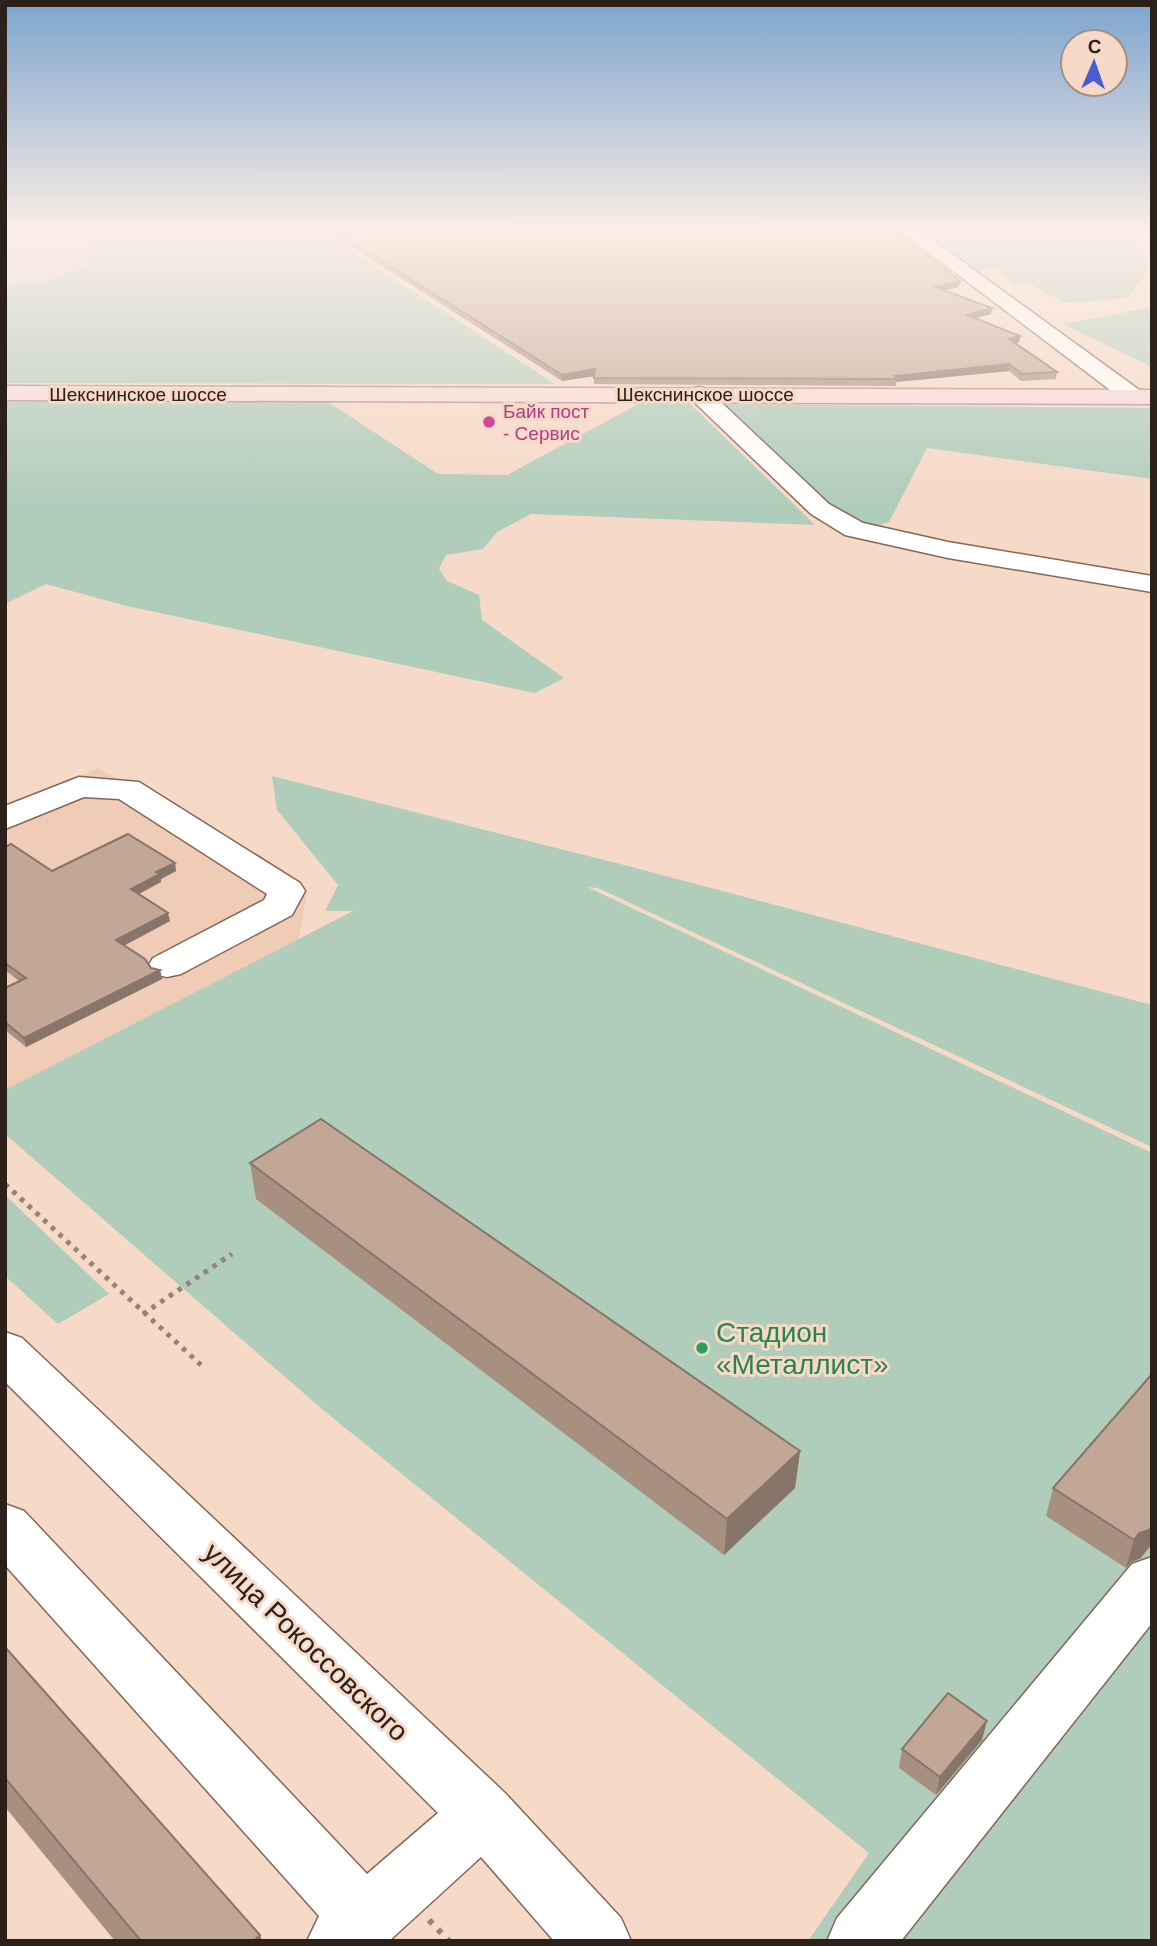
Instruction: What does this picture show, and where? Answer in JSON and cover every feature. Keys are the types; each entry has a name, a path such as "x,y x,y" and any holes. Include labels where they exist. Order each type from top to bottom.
{"main road":[{"name":"Шекснинское шоссе","path":"5,393 1143,397"}],"street":[{"path":"1036,321 1143,397"},
{"path":"699,394 820,509 853,529 948,550 1152,584"},
{"path":"5,819 79,787 127,789 287,891 279,907 167,966"},
{"name":"улица Рокоссовского","path":"14,1375 483,1814 598,1941"},
{"path":"5,1527 352,1930 483,1814"},
{"path":"860,1941 1152,1581"}],"path":[{"path":"5,1184 201,1365"},
{"path":"143,1314 232,1254"}],"shaded area":[{"path":"99,768 307,892 299,939 5,1090 5,808"}],"green space":[{"path":"5,321 458,321 555,384 5,383"},
{"path":"1080,321 1152,321 1152,367 1063,324"},
{"path":"5,402 328,402 438,474 507,475 642,402 689,403 815,525 531,514 497,532 483,549 446,555 439,569 447,581 479,595 482,620 564,678 535,693 127,606 46,584 5,604"},
{"path":"718,404 1152,408 1152,479 927,448 889,522 870,528 828,508"},
{"name":"Стадион «Металлист»","path":"272,776 628,866 1152,1005 1152,1147 598,888 587,887 1152,1153 1152,1941 808,1941 869,1853 322,1409 5,1134 5,1090 353,911 325,911 338,885 277,810"},
{"path":"5,1195 109,1294 58,1324 5,1276"}],"building":[{"path":"476,321 982,321 1020,336 1009,339 1057,372 1022,374 1009,364 895,376 897,379 594,378 595,369 562,375"},
{"path":"128,834 175,863 131,889 168,913 116,940 145,959 151,968 160,970 24,1038 5,1022 5,988 26,978 5,963 5,847 11,844 52,871"},
{"path":"321,1119 800,1451 727,1519 250,1163"},
{"path":"1152,1374 1152,1527 1139,1533 1134,1540 1053,1488"},
{"path":"5,1647 260,1935 254,1941 141,1941 5,1778"},
{"path":"948,1693 987,1721 940,1777 902,1749"}],"place":[{"name":"Байк пост - Сервис","path":"489,422"},
{"name":"Стадион «Металлист»","path":"702,1348"}]}
